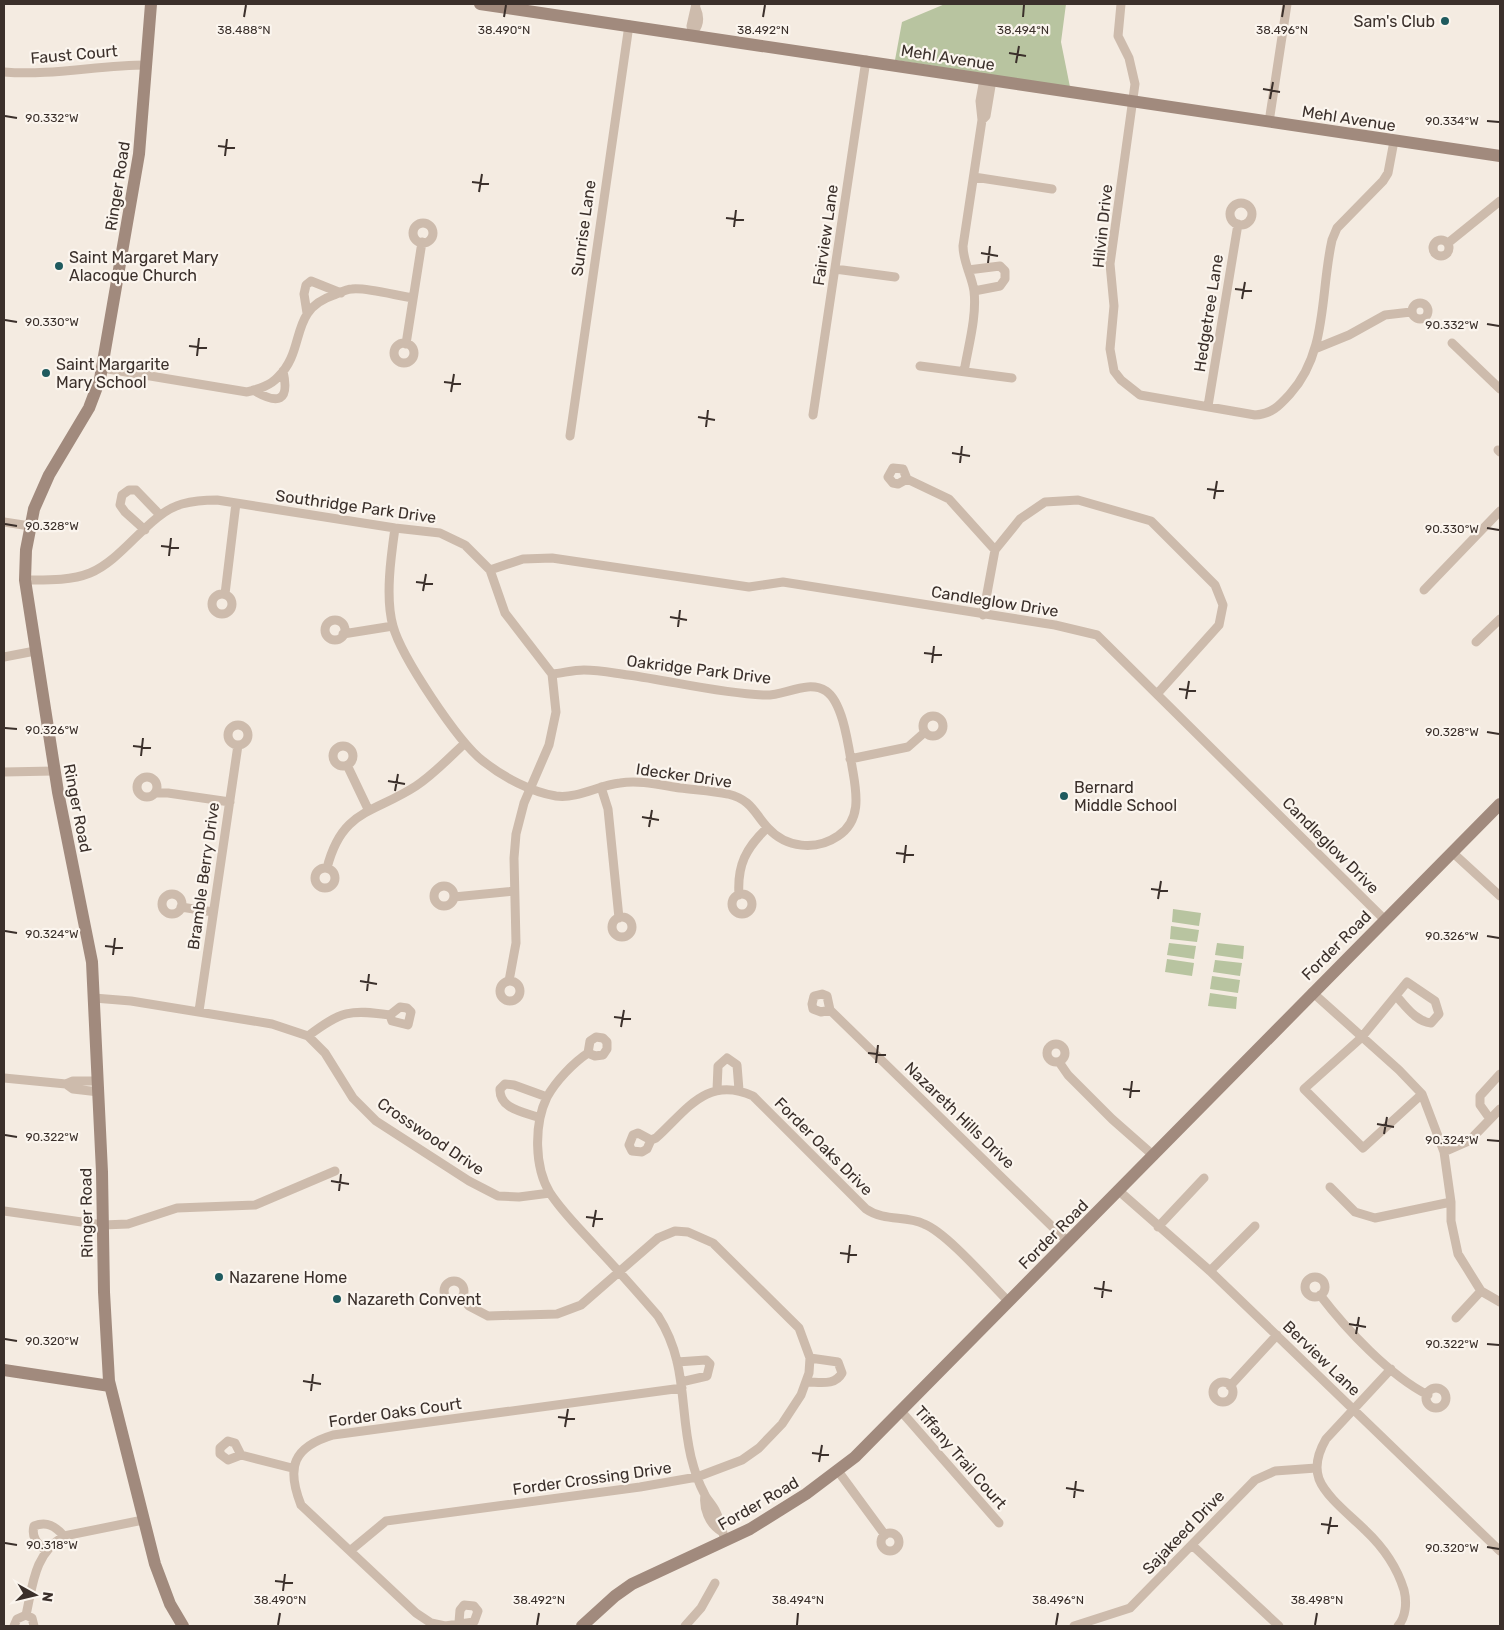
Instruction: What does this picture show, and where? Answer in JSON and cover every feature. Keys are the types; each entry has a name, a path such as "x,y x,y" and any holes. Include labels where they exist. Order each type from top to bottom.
{"street":[{"name":"Ringer Road","path":"151,4 139,157 102,368 93,400 49,475 30,526 25,580 54,771 90,951 94,998 106,1335 110,1386 142,1520 165,1595 184,1626"},
{"name":"Mehl Avenue","path":"480,4 694,33 1132,102 1500,156"},
{"name":"Hilvin Drive","path":"1121,4 1118,36 1133,72 1132,102 1110,264 1114,306 1111,361 1114,371 1121,380 1140,395 1208,406"},
{"path":"1269,122 1287,4"},
{"path":"694,33 691,26 696,6"},
{"name":"Sunrise Lane","path":"570,436 629,25"},
{"name":"Fairview Lane","path":"813,415 866,60"},
{"name":"Faust Court","path":"4,72 28,74 110,65 147,65"},
{"path":"964,372 974,309 974,291 963,246 982,120 980,102 988,80"},
{"path":"1208,406 1255,415 1266,414 1277,409 1303,380 1317,348 1332,240 1337,228 1384,181 1388,172 1394,141"},
{"path":"974,177 1052,189"},
{"path":"1448,243 1500,201"},
{"name":"Hedgetree Lane","path":"1208,406 1238,224"},
{"path":"406,344 422,242"},
{"path":"968,270 992,265 1000,266 1005,271 1005,279 1000,286 974,291"},
{"path":"835,269 895,277"},
{"path":"307,313 304,294 306,285 311,281 341,292"},
{"path":"102,368 247,392 270,384 283,371 292,355 307,313 313,304 352,289 413,298"},
{"path":"1317,348 1349,335 1385,316 1411,312"},
{"path":"1452,344 1500,389"},
{"path":"920,366 1012,378"},
{"path":"253,390 274,399 281,399 285,395 286,388 283,371"},
{"path":"907,479 949,500 995,550"},
{"path":"145,530 124,512 120,505 122,495 128,490 136,490 160,515"},
{"path":"982,615 995,550 1020,520 1045,502 1078,500 1151,520 1215,585 1223,605 1220,625 1157,694"},
{"name":"Southridge Park Drive","path":"25,580 66,578 90,573 116,556 160,515 180,504 198,501 236,503 395,528 440,533 452,537 476,554 490,570 505,613 552,674"},
{"path":"225,594 236,503"},
{"path":"1424,590 1500,511"},
{"path":"4,522 30,526"},
{"name":"Idecker Drive","path":"395,528 389,574 392,626 415,673 465,743 482,761 516,782 557,796 572,796 601,787 633,782 730,794 754,807 767,828 790,843 816,846 838,836 846,828 856,810 856,794 850,759"},
{"name":"Candleglow Drive","path":"490,570 522,559 552,558 749,587 783,582 982,615 1055,625 1097,635 1384,920"},
{"path":"1476,642 1500,618"},
{"path":"343,634 392,626"},
{"path":"4,656 35,651"},
{"name":"Oakridge Park Drive","path":"552,674 588,670 765,696 808,686 816,687 834,698 839,707 850,759"},
{"path":"510,982 516,943 514,891 516,834 524,804 532,789 554,729 556,712 552,674"},
{"path":"850,759 908,747 925,732"},
{"path":"327,868 331,851 342,832 368,809 414,787 433,774 465,743"},
{"name":"Bramble Berry Drive","path":"199,1011 238,745"},
{"path":"347,765 368,809"},
{"path":"4,772 54,771"},
{"path":"601,787 608,809 619,918"},
{"path":"155,793 168,793 230,802"},
{"name":"Forder Road","path":"582,1626 615,1596 632,1584 724,1536 786,1508 855,1457 1154,1156 1312,992 1500,804"},
{"path":"739,895 738,878 742,860 752,842 767,828"},
{"path":"1452,852 1500,896"},
{"path":"454,897 514,891"},
{"path":"181,907 213,912"},
{"path":"1396,996 1414,1015 1425,1022 1431,1023 1439,1014 1435,1001 1407,982 1361,1038 1304,1089 1363,1148 1422,1094"},
{"path":"1312,992 1361,1038 1400,1070 1422,1094 1444,1152 1450,1202 1450,1221 1458,1254 1481,1291 1500,1302"},
{"name":"Crosswood Drive","path":"94,998 131,1001 281,1025 308,1036 325,1053 353,1098 376,1121 469,1181 498,1196 519,1197 550,1193"},
{"name":"Nazareth Hills Drive","path":"830,1010 1068,1242"},
{"path":"308,1036 341,1014 366,1011 390,1015"},
{"path":"588,1053 579,1059 548,1097 540,1118 540,1164 550,1193 658,1316 668,1332 678,1362 691,1456 704,1495 712,1502 722,1524 724,1536"},
{"path":"651,1140 656,1138 698,1099 709,1092 730,1088 739,1090 737,1065 727,1058 721,1060 718,1066 717,1090"},
{"path":"1059,1062 1068,1075 1112,1119 1154,1156"},
{"path":"1490,1119 1480,1105 1480,1096 1500,1074"},
{"path":"4,1078 66,1084 72,1089 98,1086"},
{"path":"540,1118 504,1104 500,1097 500,1089 504,1084 514,1085 548,1097"},
{"name":"Forder Oaks Drive","path":"739,1090 752,1096 866,1209 881,1218 913,1220 933,1228 1008,1301"},
{"path":"1444,1152 1469,1141 1500,1109"},
{"path":"4,1211 103,1225 128,1224 177,1208 255,1205 336,1171"},
{"path":"1158,1227 1204,1178"},
{"path":"1330,1187 1355,1212 1375,1218 1450,1202"},
{"name":"Berview Lane","path":"1119,1191 1210,1271 1500,1551"},
{"path":"1210,1271 1255,1226"},
{"name":"Forder Crossing Drive","path":"351,1550 386,1521 640,1487 697,1477 742,1460 759,1448 782,1424 807,1382 810,1358 799,1328 713,1243 701,1236 682,1231 666,1234 646,1246 581,1305 557,1314 488,1316 469,1306 462,1298"},
{"path":"1456,1318 1481,1291"},
{"path":"1320,1295 1340,1321 1391,1369 1428,1395"},
{"path":"1230,1386 1277,1335"},
{"path":"807,1382 831,1382 839,1379 842,1372 838,1362 810,1358"},
{"name":"Forder Oaks Court","path":"292,1468 302,1451 315,1440 333,1435 681,1385 707,1376 710,1364 706,1360 678,1362"},
{"path":"1391,1369 1326,1439 1319,1451 1316,1468 1319,1480 1340,1507 1381,1547 1401,1579 1406,1597 1405,1612 1398,1626"},
{"path":"4,1370 110,1386"},
{"name":"Tiffany Trail Court","path":"900,1410 999,1523"},
{"path":"241,1455 292,1468 293,1485 301,1504 323,1528 351,1550 416,1613 431,1623 445,1626 459,1622"},
{"name":"Sajakeed Drive","path":"1074,1626 1102,1622 1130,1608 1254,1480 1276,1471 1316,1468"},
{"path":"838,1471 885,1535"},
{"path":"26,1615 34,1579 45,1550 64,1536 142,1520"},
{"path":"45,1550 35,1540 32,1532 34,1526 47,1523 64,1536"},
{"path":"1192,1545 1279,1626"},
{"path":"685,1626 701,1608 715,1583"},
{"path":"14,1626 17,1619 26,1615"},
{"path":"26,1615 32,1618 34,1626"}],"green space":[{"path":"945,4 1066,4 1061,42 1070,87 895,60 902,22"},
{"path":"1173,909 1201,913 1199,926 1172,922"},
{"path":"1171,926 1199,930 1197,942 1170,939"},
{"path":"1169,943 1196,946 1194,959 1167,955"},
{"path":"1217,943 1244,946 1243,959 1215,955"},
{"path":"1167,959 1194,963 1192,976 1165,972"},
{"path":"1215,960 1242,963 1240,976 1213,972"},
{"path":"1212,976 1240,980 1238,993 1210,989"},
{"path":"1210,993 1237,997 1236,1009 1208,1006"}],"place":[{"name":"Sam's Club","path":"1445,21"},
{"name":"Saint Margaret Mary Alacoque Church","path":"59,266"},
{"name":"Saint Margarite Mary School","path":"46,373"},
{"name":"Bernard Middle School","path":"1064,796"},
{"name":"Nazarene Home","path":"219,1277"},
{"name":"Nazareth Convent","path":"337,1299"}]}
